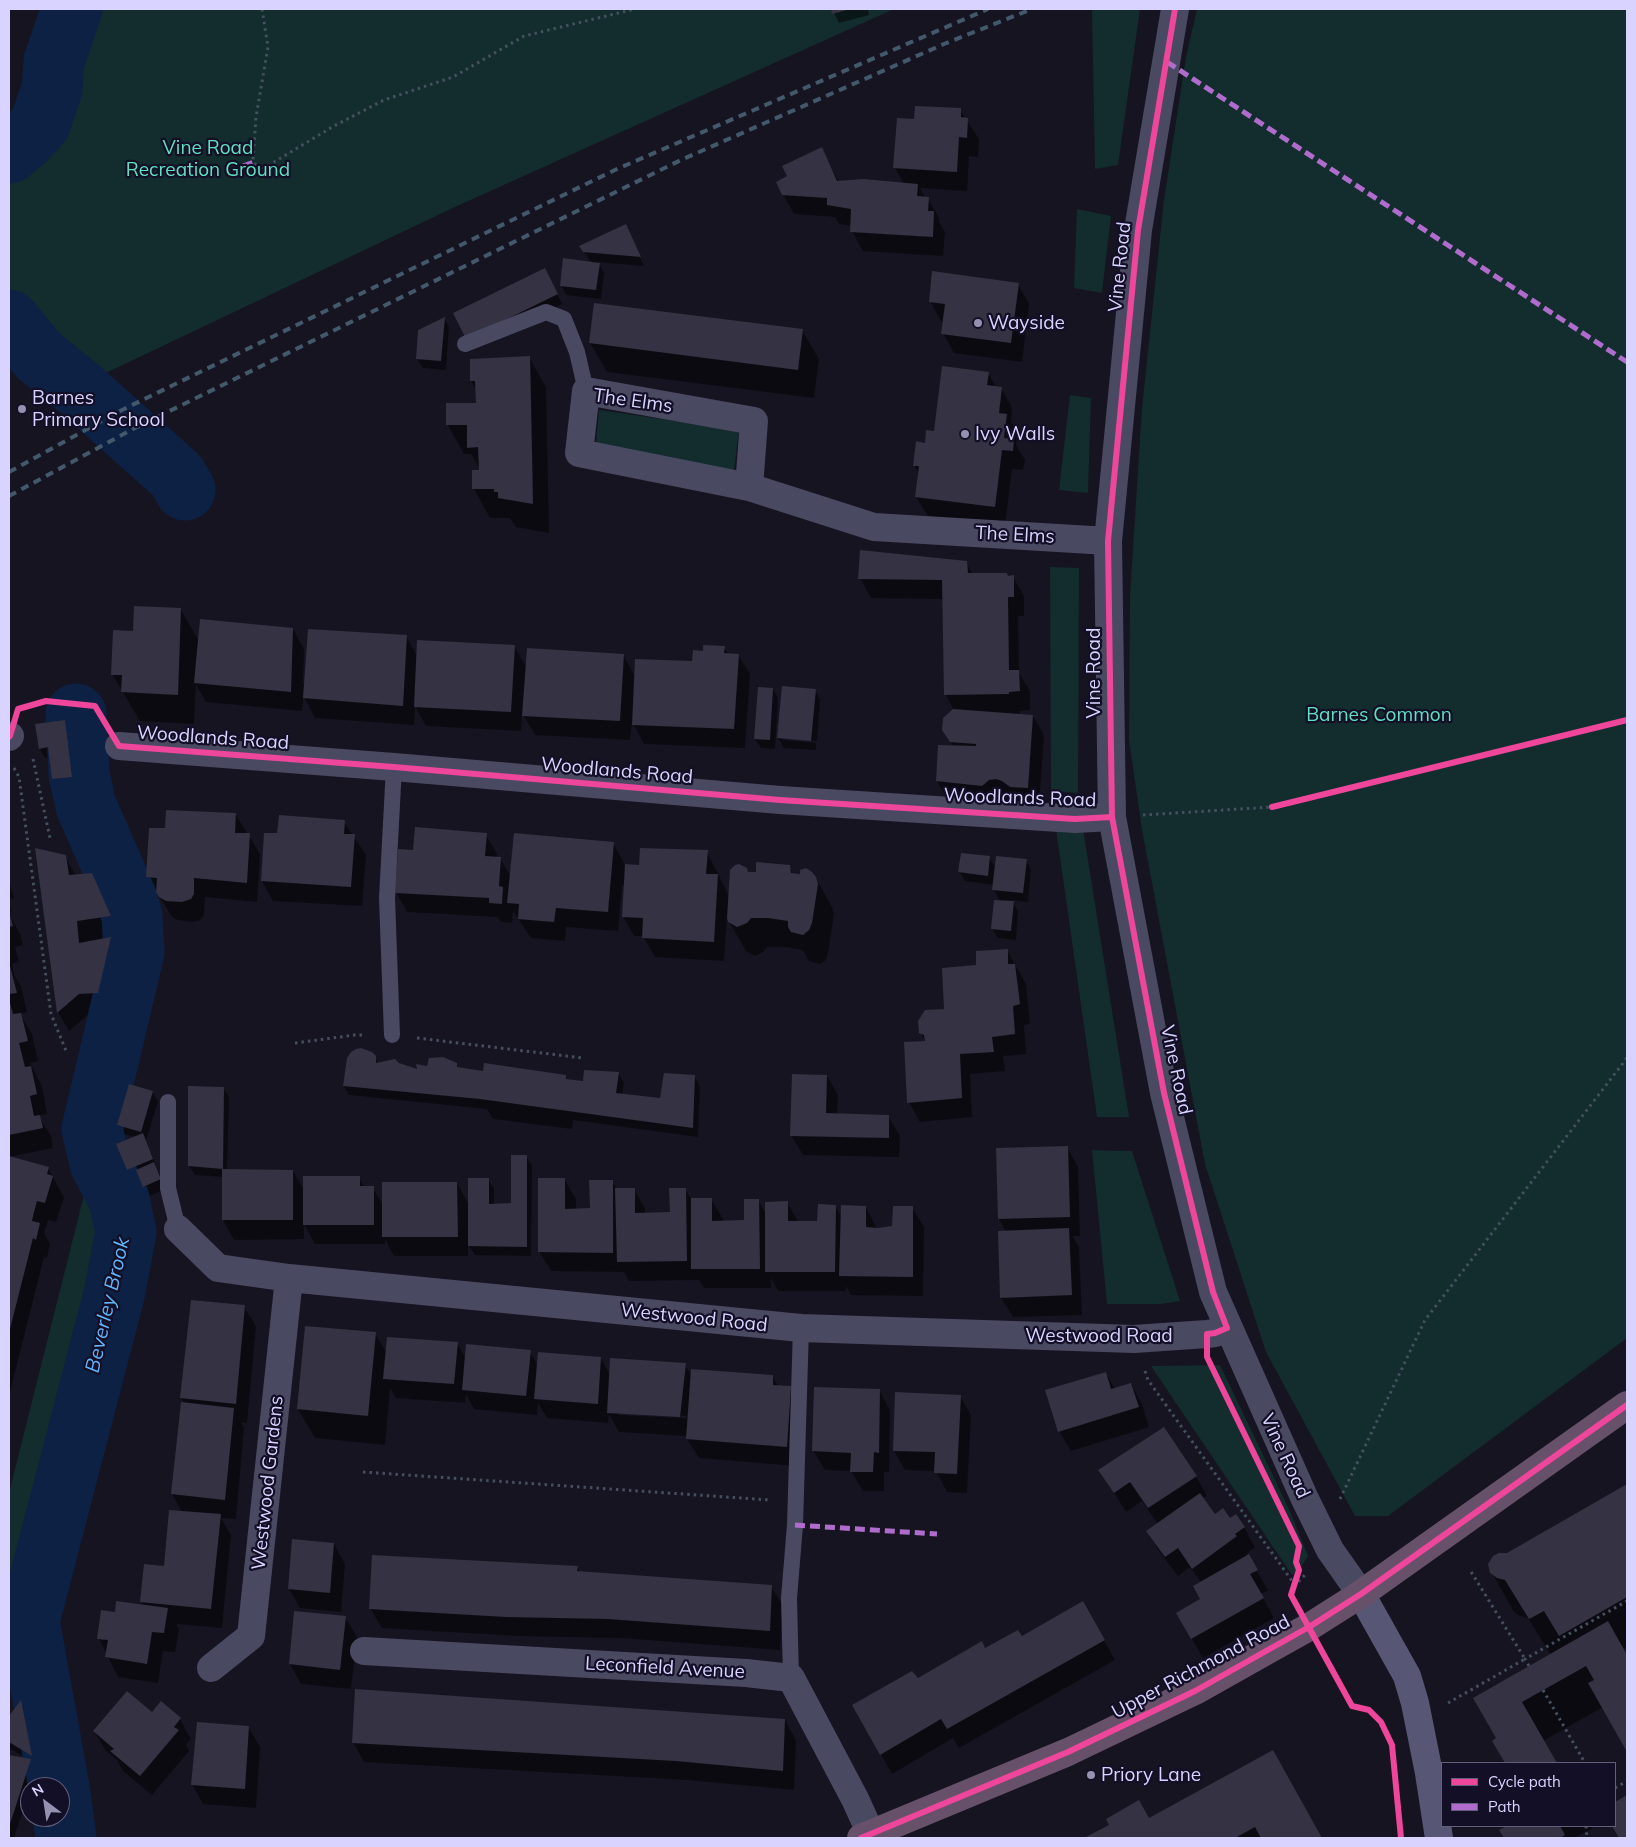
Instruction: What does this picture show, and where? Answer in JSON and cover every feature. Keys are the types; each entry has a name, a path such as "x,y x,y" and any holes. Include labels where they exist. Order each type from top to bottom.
{"highway":[{"name":"Upper Richmond Road","path":"866,1836 1068,1752 1195,1690 1309,1627 1361,1594 1627,1405"}],"street":[{"name":"Vine Road","path":"1175,9 1138,230 1108,541 1112,816 1164,1093 1212,1292 1304,1497 1330,1550 1361,1594"},
{"name":"The Elms","path":"749,487 762,416 586,391 578,453 749,487 874,528 1108,541"},
{"name":"Woodlands Road","path":"119,746 780,800 1075,819 1112,816"},
{"name":"Westwood Road","path":"178,1229 218,1268 289,1278 802,1328 1134,1339 1207,1334 1227,1328"},
{"name":"Westwood Gardens","path":"210,1668 252,1636 289,1278"},
{"path":"1361,1594 1408,1676 1429,1774 1439,1838"},
{"name":"Leconfield Avenue","path":"364,1651 746,1673 791,1678"},
{"path":"791,1678 855,1799 866,1836"}],"lane":[{"path":"465,344 546,312 564,319 577,352 586,391"},
{"path":"392,1035 387,898 394,767"},
{"path":"168,1102 168,1188 178,1229"},
{"path":"791,1678 789,1598 796,1502 802,1328"}],"path":[{"path":"262,9 268,47 256,117 253,160 259,171 334,126 384,100 453,77 524,36 635,9"},
{"path":"46,701 95,706"},
{"path":"1112,816 1272,807 1627,720"},
{"path":"14,747 33,756 50,838"},
{"path":"14,747 51,1014 67,1053"},
{"path":"295,1043 355,1035 392,1035 583,1058"},
{"path":"1338,1505 1425,1320 1627,1058"},
{"path":"1134,1339 1148,1380 1295,1585 1312,1567"},
{"path":"363,1472 796,1502"},
{"path":"1470,1570 1529,1666"},
{"path":"1446,1704 1627,1601"},
{"path":"1543,1690 1584,1762"},
{"path":"1616,1787 1627,1781"}],"green space":[{"name":"Vine Road Recreation Ground","path":"90,9 894,9 455,207 89,381 32,328 9,293 9,176 48,148 66,109 76,50"},
{"path":"1092,9 1140,9 1118,165 1095,169"},
{"name":"Barnes Common","path":"1197,9 1627,9 1627,1338 1388,1516 1355,1516 1266,1352 1205,1164 1142,830 1129,740 1130,596 1142,408 1164,200 1186,57"},
{"path":"1077,209 1111,216 1102,293 1074,288"},
{"path":"1070,395 1091,398 1088,493 1059,490"},
{"path":"599,410 739,430 734,470 596,444"},
{"path":"1050,567 1079,568 1078,793 1051,791"},
{"path":"1056,829 1083,829 1129,1117 1097,1117"},
{"path":"1092,1150 1132,1151 1180,1301 1161,1304 1107,1304"},
{"path":"90,1171 104,1197 119,1236 11,1655 9,1654 9,1493"},
{"path":"1220,1365 1289,1509 1308,1556 1299,1570 1292,1575 1151,1366"}],"building":[{"path":"831,9 851,9 832,14"},
{"path":"915,106 961,108 961,117 968,118 967,138 959,137 957,172 893,168 897,118 914,119"},
{"path":"822,147 837,181 863,179 918,184 917,196 929,197 928,211 934,211 933,237 850,232 851,209 827,205 827,198 782,195 776,182 787,176 782,166"},
{"path":"626,224 641,257 583,252 579,246"},
{"path":"563,258 600,263 596,290 560,286"},
{"path":"545,268 558,294 466,339 453,313"},
{"path":"932,271 1019,283 1011,343 941,334 945,304 929,302"},
{"path":"594,303 803,329 798,370 589,343"},
{"path":"445,317 441,361 416,359 418,330"},
{"path":"530,356 533,504 498,498 498,492 494,492 494,489 472,489 472,470 479,470 478,447 467,448 467,425 446,425 446,403 476,403 475,381 470,381 470,359"},
{"name":"Ivy Walls","path":"942,366 989,372 987,385 1002,387 999,413 1007,414 1004,438 1014,439 1013,451 1002,450 995,507 915,497 919,466 913,466 916,441 925,443 926,430 934,431"},
{"path":"860,550 967,561 968,573 1007,573 1008,576 1014,575 1014,597 1008,597 1009,670 1019,670 1020,691 1009,692 1009,694 944,695 942,580 858,579"},
{"path":"134,606 181,608 178,695 121,692 122,675 111,675 113,630 133,631"},
{"path":"200,619 293,628 291,692 194,683"},
{"path":"308,629 407,635 403,706 303,698"},
{"path":"417,640 515,645 511,712 414,707"},
{"path":"703,645 725,646 724,653 739,654 734,729 632,725 635,659 692,661 693,650 703,651"},
{"path":"527,648 624,654 620,721 522,716"},
{"path":"782,686 816,689 811,741 777,738"},
{"path":"758,687 773,688 770,740 754,739"},
{"path":"953,709 1033,715 1028,788 1010,787 996,779 989,780 982,786 936,781 938,745 976,746 976,744 950,742 942,730 943,718"},
{"path":"65,720 72,777 52,779 48,747 39,749 35,724"},
{"path":"166,810 236,813 235,833 250,833 247,883 194,878 194,894 191,899 182,902 166,901 159,897 156,892 157,878 146,877 149,828 165,828"},
{"path":"279,815 345,820 344,834 355,834 351,887 261,881 264,833 277,833"},
{"path":"415,827 487,833 485,856 501,857 499,886 503,887 502,904 489,903 489,898 395,893 398,849 413,850"},
{"path":"514,833 614,842 608,912 556,908 554,922 518,919 519,904 507,903"},
{"path":"35,848 66,855 69,875 92,873 111,916 77,921 79,943 111,937 98,993 79,994 57,1013"},
{"path":"640,848 708,850 706,874 718,874 714,942 642,938 643,918 622,917 625,864 639,865"},
{"path":"961,853 990,856 988,876 958,872"},
{"path":"996,856 1027,859 1023,893 992,890"},
{"path":"756,862 790,865 791,873 800,874 800,870 806,868 816,877 818,884 812,923 809,930 803,935 791,932 788,927 788,921 751,918 747,923 737,927 728,922 730,870 739,864 747,868 748,872 756,872"},
{"path":"994,900 1014,901 1011,931 991,929"},
{"path":"9,912 13,926 9,927"},
{"path":"1008,949 1008,964 1015,964 1020,1004 1013,1006 1015,1034 992,1037 994,1052 960,1054 962,1098 907,1103 904,1042 925,1041 924,1035 919,1033 918,1021 925,1010 944,1009 942,968 976,965 976,951"},
{"path":"9,962 17,993 9,994"},
{"path":"9,999 13,1014 21,1013 28,1041 19,1043 25,1067 31,1066 37,1094 30,1096 34,1116 40,1115 43,1128 9,1135"},
{"path":"361,1048 372,1052 376,1056 376,1063 395,1059 399,1063 417,1069 416,1064 427,1066 429,1058 443,1057 457,1063 457,1067 483,1071 484,1063 566,1075 566,1079 583,1081 584,1070 619,1072 616,1093 660,1098 664,1073 695,1075 693,1128 480,1099 343,1086 347,1058 351,1052"},
{"path":"792,1074 827,1075 826,1113 889,1115 889,1138 790,1136"},
{"path":"129,1084 153,1091 141,1132 117,1125"},
{"path":"188,1086 224,1087 223,1169 188,1166"},
{"path":"143,1133 153,1159 127,1170 116,1144"},
{"path":"1068,1146 1070,1217 998,1219 996,1148"},
{"path":"511,1155 527,1155 527,1247 468,1246 468,1178 489,1178 489,1204 511,1203"},
{"path":"9,1156 49,1167 47,1174 53,1176 45,1203 37,1201 32,1221 40,1223 36,1240 33,1238 9,1333"},
{"path":"154,1162 161,1179 143,1187 136,1170"},
{"path":"222,1169 293,1170 293,1220 222,1220"},
{"path":"303,1176 360,1176 360,1186 374,1186 374,1225 303,1225"},
{"path":"538,1178 565,1178 565,1209 590,1208 589,1180 613,1180 613,1253 538,1252"},
{"path":"382,1182 457,1182 458,1237 382,1237"},
{"path":"615,1188 635,1188 635,1213 670,1212 669,1188 686,1188 687,1261 617,1262"},
{"path":"691,1198 712,1198 712,1221 744,1220 744,1199 759,1199 760,1269 691,1269"},
{"path":"788,1201 788,1221 817,1221 818,1204 836,1205 835,1272 765,1272 765,1202"},
{"path":"841,1205 866,1206 866,1227 878,1228 892,1226 893,1206 913,1206 913,1277 839,1276"},
{"path":"1069,1228 1072,1295 1000,1298 998,1231"},
{"path":"191,1300 245,1305 236,1404 180,1398"},
{"path":"305,1326 376,1332 368,1416 297,1409"},
{"path":"387,1337 458,1342 454,1384 383,1379"},
{"path":"466,1344 531,1350 526,1396 462,1390"},
{"path":"538,1352 601,1357 598,1404 534,1399"},
{"path":"610,1358 686,1363 680,1417 607,1413"},
{"path":"691,1369 773,1375 773,1385 791,1386 787,1447 686,1439"},
{"path":"1106,1372 1111,1389 1131,1383 1139,1407 1058,1432 1045,1390"},
{"path":"814,1387 880,1389 879,1453 874,1452 873,1472 850,1472 851,1453 812,1451"},
{"path":"895,1392 961,1395 957,1474 934,1473 935,1452 893,1451"},
{"path":"181,1402 234,1408 225,1500 171,1494"},
{"path":"1164,1427 1197,1476 1148,1508 1130,1482 1114,1493 1098,1470"},
{"path":"1627,1484 1627,1597 1559,1636 1544,1611 1529,1619 1505,1580 1497,1578 1490,1573 1488,1564 1493,1556 1499,1553 1507,1553"},
{"path":"1200,1493 1215,1514 1223,1508 1230,1518 1236,1514 1245,1527 1235,1534 1237,1536 1192,1569 1178,1548 1165,1557 1146,1531"},
{"path":"169,1510 221,1514 211,1609 140,1602 144,1564 164,1566"},
{"path":"292,1539 334,1543 330,1593 288,1589"},
{"path":"1249,1554 1258,1570 1250,1574 1264,1598 1191,1639 1176,1613 1200,1599 1193,1586"},
{"path":"372,1555 578,1566 577,1571 772,1585 770,1631 608,1619 506,1617 369,1609"},
{"path":"116,1601 168,1608 164,1633 152,1632 147,1664 105,1657 108,1640 97,1639 101,1610 115,1612"},
{"path":"1083,1601 1105,1640 947,1729 941,1719 880,1755 852,1705 912,1671 918,1678 982,1641 985,1648 1018,1630 1022,1636"},
{"path":"294,1611 346,1616 340,1670 289,1664"},
{"path":"1608,1621 1627,1655 1627,1752 1588,1683 1594,1680 1586,1666 1522,1702 1556,1762 1504,1762 1492,1741 1496,1738 1473,1698"},
{"path":"355,1689 785,1719 783,1771 676,1761 352,1743"},
{"path":"127,1691 152,1712 161,1701 181,1718 174,1727 179,1730 140,1776 110,1751 114,1749 93,1731"},
{"path":"21,1700 32,1756 9,1742 9,1716"},
{"path":"197,1722 249,1726 245,1789 191,1785"},
{"path":"1273,1750 1322,1838 1261,1838 1255,1827 1235,1838 1084,1838 1109,1825 1106,1819 1139,1800 1149,1818"},
{"path":"9,1755 31,1759 25,1777 20,1777 20,1793 9,1827"},
{"path":"1627,1795 1627,1838 1619,1838 1613,1827 1616,1827 1616,1801"},
{"path":"1505,1827 1561,1827 1565,1835 1560,1838 1504,1838 1499,1830"}],"waterway":[{"name":"Beverley Brook","path":"9,153 40,124 52,89 54,61 72,9"},
{"name":"Beverley Brook","path":"9,320 39,356 82,391 177,476 185,490"},
{"name":"Beverley Brook","path":"57,1777 29,1621 114,1295 126,1232 119,1199 100,1163 92,1129 134,952 132,916 126,897 86,806 79,774 76,714"},
{"name":"Beverley Brook","path":"65,1827 66,1838"}],"railway":[{"path":"9,472 122,410 617,169 988,9"},
{"path":"9,496 133,429 681,160 944,44 1032,9"}],"marked path":[{"path":"1167,62 1627,362"},
{"path":"243,166 254,162"},
{"path":"795,1525 937,1534"}],"cycle path":[{"path":"1175,9 1138,230 1108,541 1112,817 1164,1093 1213,1292 1227,1328 1207,1334 1207,1357 1299,1546 1296,1562 1299,1570 1291,1595 1352,1706 1369,1710 1381,1722 1392,1745 1401,1838"},
{"path":"9,737 18,709 46,701 95,706 119,746 780,800 1075,819 1112,817"},
{"path":"1272,807 1627,720"},
{"path":"861,1838 1068,1752 1195,1691 1309,1627 1361,1594 1627,1405"}],"place":[{"name":"Wayside","path":"978,323"},
{"name":"Barnes Primary School","path":"22,409"},
{"name":"Ivy Walls","path":"965,434"},
{"name":"Priory Lane","path":"1091,1775"}]}
